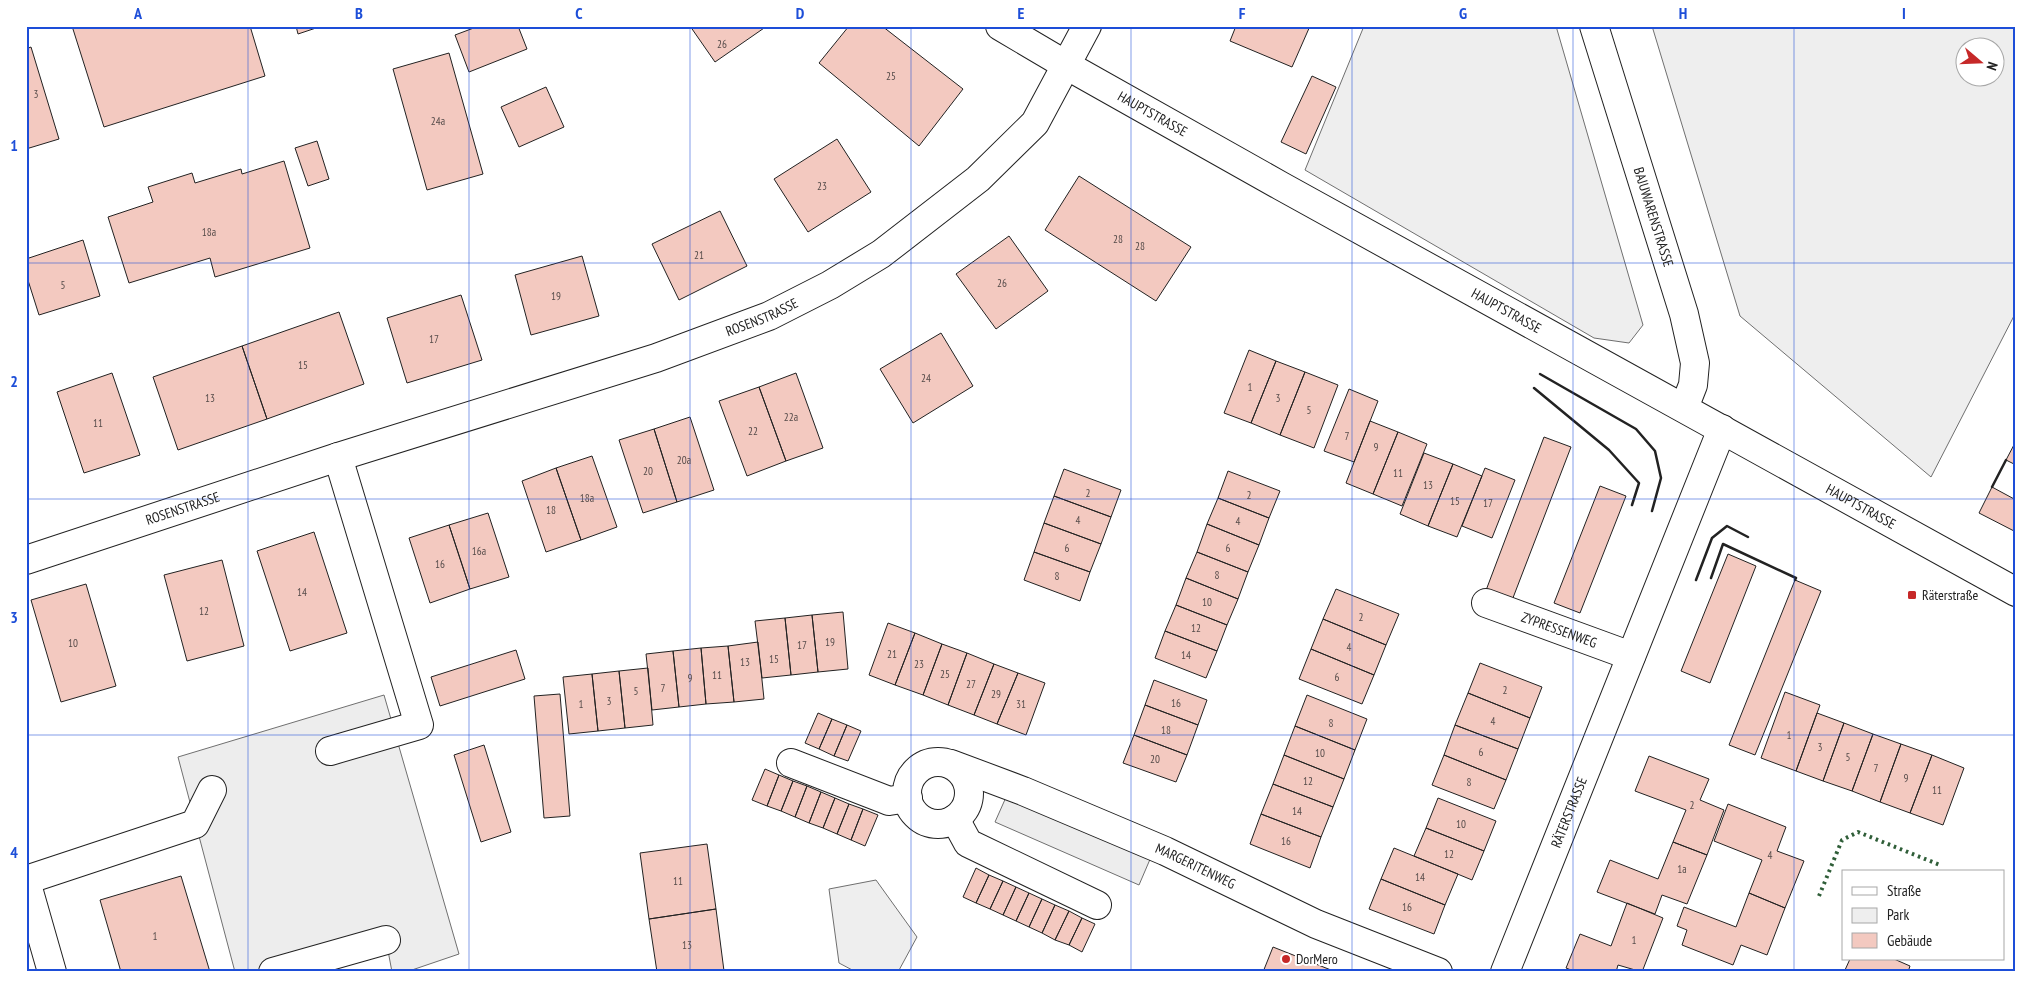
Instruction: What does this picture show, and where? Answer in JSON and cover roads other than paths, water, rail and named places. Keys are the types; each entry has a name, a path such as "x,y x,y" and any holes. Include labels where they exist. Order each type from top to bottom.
{"street":[{"name":"HAUPTSTRASSE","path":"1000,26 1066,65 2016,592"},
{"name":"ROSENSTRASSE","path":"26,560 338,457 656,358 769,316 830,285 881,254 978,179 1035,123 1087,26"},
{"name":"BAJUWARENSTRASSE","path":"1594,26 1684,314 1695,363 1693,385 1684,408"},
{"name":"RÄTERSTRASSE","path":"1505,972 1722,429"},
{"path":"330,751 419,725 338,457"},
{"name":"ZYPRESSENWEG","path":"1486,603 1631,656"},
{"name":"MARGERITENWEG","path":"908,798 909,782 914,773 922,766 941,761 951,764 1166,852 1316,924 1438,972"},
{"path":"791,763 889,801 908,798 913,812 921,820 931,824 942,824 955,819 966,807 969,797 966,777 951,764"},
{"path":"52,972 26,881 195,824 212,790"},
{"path":"955,819 968,843 1096,905"},
{"path":"274,972 386,940"}],"place":[{"name":"Räterstraße","path":"1912,595"},
{"name":"DorMero","path":"1286,959"}]}
